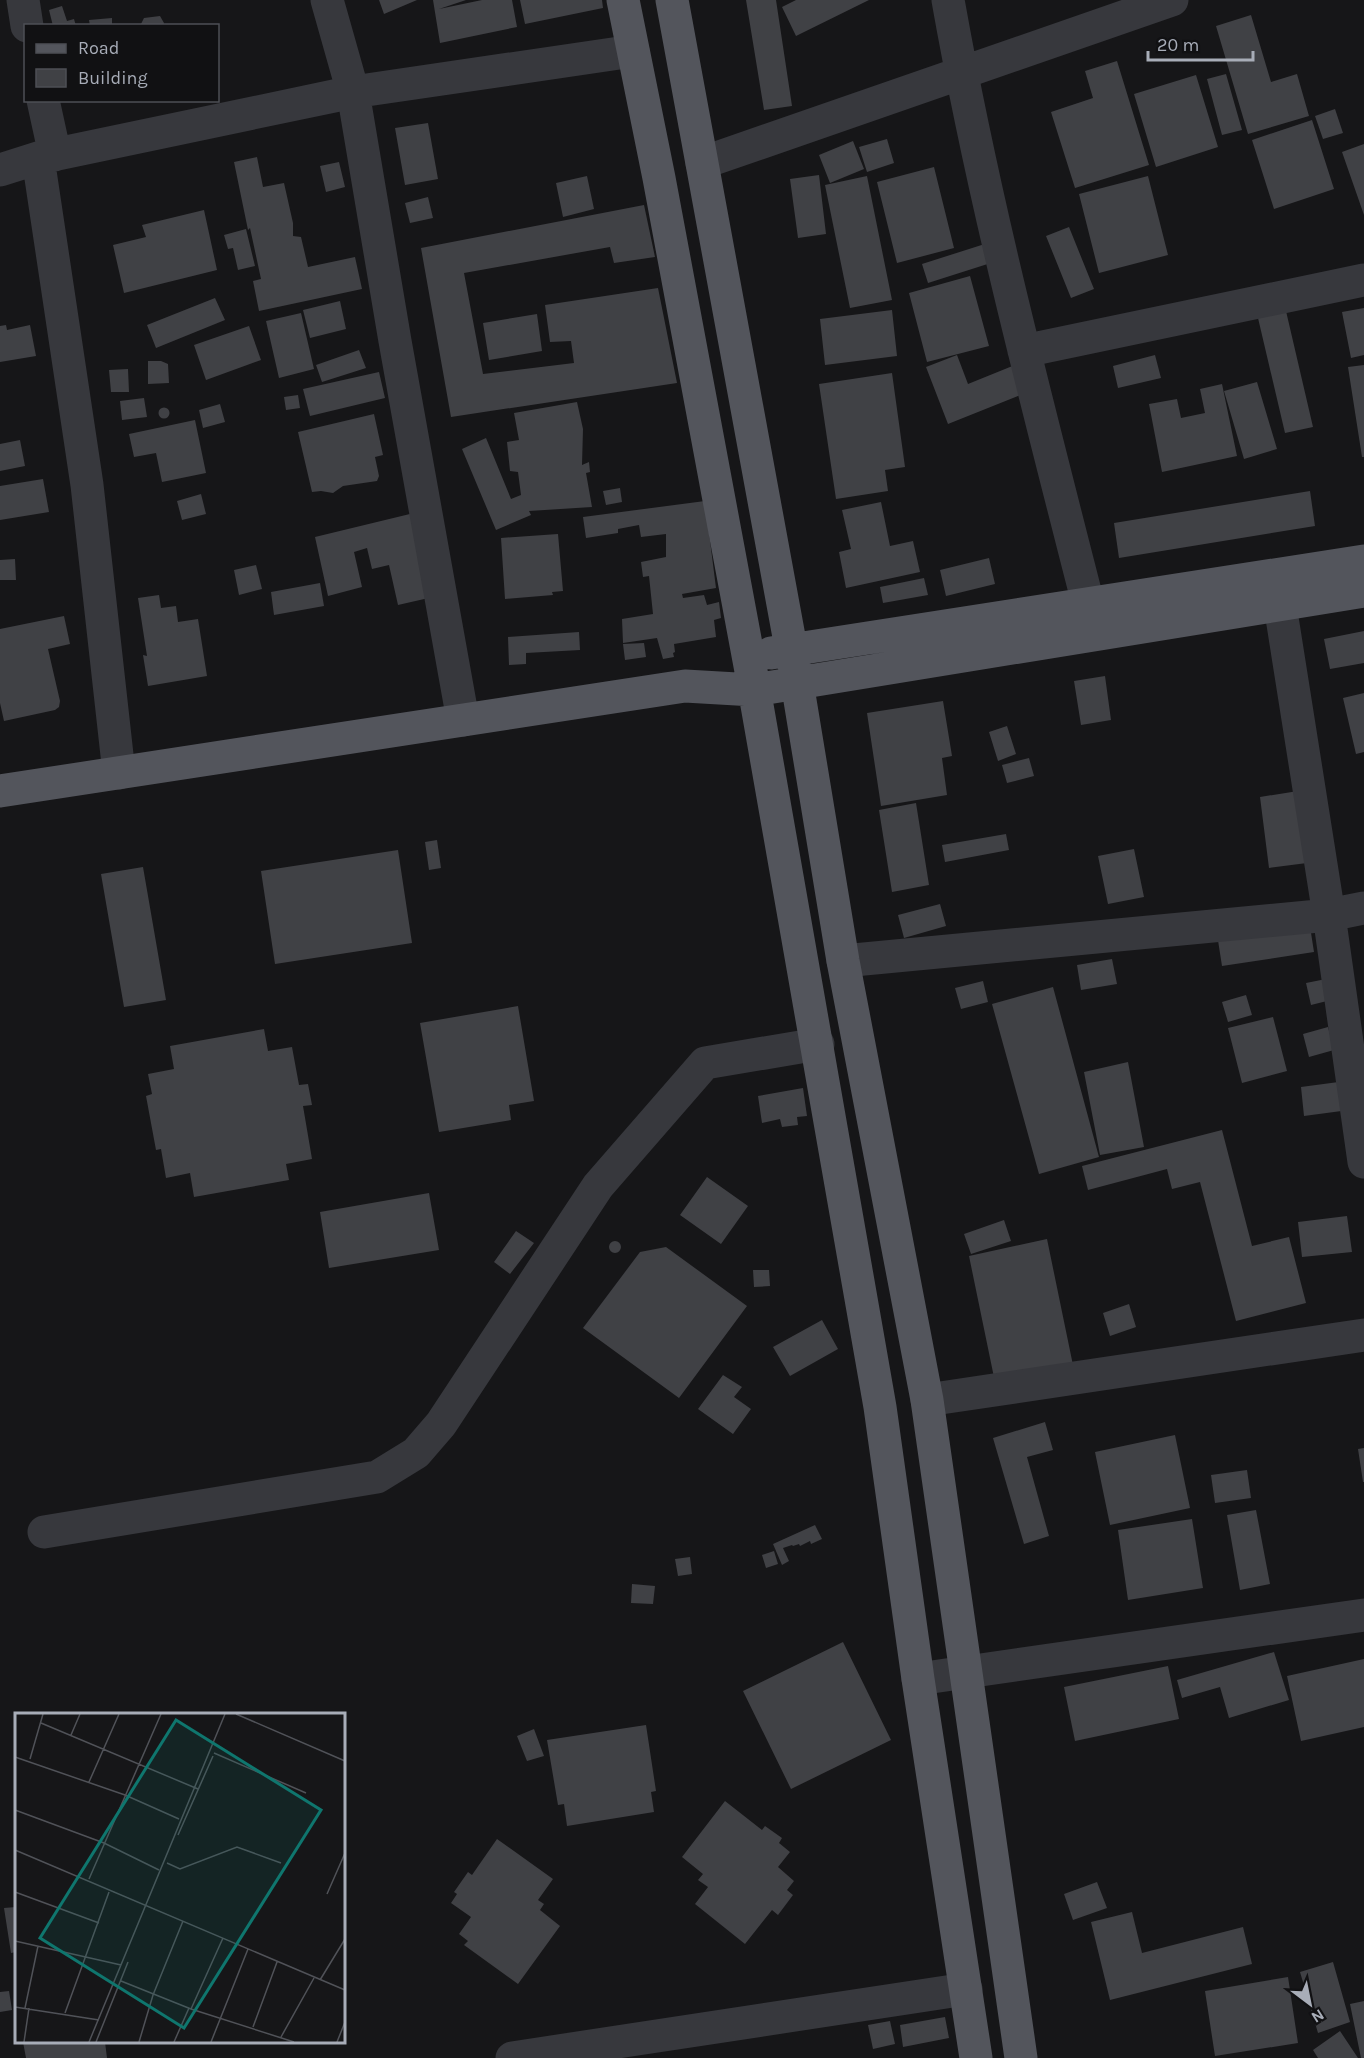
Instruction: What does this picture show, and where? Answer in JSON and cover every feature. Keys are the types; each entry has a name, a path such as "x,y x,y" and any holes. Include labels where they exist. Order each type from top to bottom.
{"main road":[{"path":"623,0 659,178 818,1044 880,1407 918,1679 976,2058"},
{"path":"672,0 792,649 843,962 927,1400 1022,2058"},
{"path":"685,686 748,658 792,649 1364,561"},
{"path":"0,792 685,686 754,690 1364,591"}],"street":[{"path":"23,0 27,24"},
{"path":"327,0 353,92 463,720"},
{"path":"948,0 961,74 1024,351 1088,603"},
{"path":"702,163 1172,0"},
{"path":"0,170 46,156 353,92 633,51"},
{"path":"43,102 46,156 87,485 118,773"},
{"path":"1024,351 1364,280"},
{"path":"1280,605 1329,915 1364,1161"},
{"path":"843,962 1329,915 1364,908"},
{"path":"44,1532 377,1477 416,1453 441,1424 598,1186 705,1063 818,1044"},
{"path":"927,1400 1364,1335"},
{"path":"918,1679 1364,1615"},
{"path":"512,2058 966,1989"}],"building":[{"path":"379,0 417,0 384,14"},
{"path":"433,0 466,0 439,9 482,0 512,0 517,27 440,43"},
{"path":"520,0 602,0 603,8 525,24"},
{"path":"746,0 776,0 792,106 764,110"},
{"path":"796,0 869,0 796,36 782,7"},
{"path":"62,6 67,21 74,19 75,24 52,24 49,10"},
{"path":"1251,15 1271,82 1297,74 1309,116 1248,134 1216,26"},
{"path":"160,16 164,23 141,24 144,18"},
{"path":"112,18 112,24 90,24 89,20"},
{"path":"1117,61 1149,165 1075,188 1051,112 1093,98 1085,71"},
{"path":"1226,74 1242,130 1222,135 1207,79"},
{"path":"1196,75 1218,147 1156,167 1134,94"},
{"path":"1335,109 1343,133 1323,139 1315,116"},
{"path":"1312,120 1334,189 1274,209 1252,140"},
{"path":"428,123 438,179 405,185 395,128"},
{"path":"887,139 894,163 867,172 859,147"},
{"path":"853,141 864,169 830,183 819,155"},
{"path":"1364,144 1364,215 1342,152"},
{"path":"257,157 263,187 284,183 293,223 293,236 301,237 308,267 355,257 362,289 259,311 253,281 261,279 234,162"},
{"path":"339,162 345,187 326,192 320,166"},
{"path":"934,167 954,248 897,263 877,182"},
{"path":"819,175 826,234 798,238 790,179"},
{"path":"587,176 594,209 563,217 556,183"},
{"path":"867,176 892,300 850,308 825,185"},
{"path":"1148,176 1168,255 1099,273 1079,194"},
{"path":"428,197 433,218 410,223 405,203"},
{"path":"644,205 655,257 614,263 610,247 464,273 483,374 574,363 571,341 550,342 545,305 658,288 677,383 451,417 421,248"},
{"path":"204,210 217,270 124,293 113,245 146,237 142,225"},
{"path":"1069,227 1094,289 1071,298 1046,236"},
{"path":"246,229 255,266 238,270 233,248 228,249 224,235"},
{"path":"991,242 997,261 928,283 922,264"},
{"path":"970,276 989,346 927,362 909,293"},
{"path":"215,298 225,320 156,348 147,325"},
{"path":"340,301 346,329 310,338 303,310"},
{"path":"1364,308 1364,355 1351,358 1342,312"},
{"path":"892,310 897,356 825,365 820,319"},
{"path":"1286,311 1313,427 1285,433 1258,318"},
{"path":"301,313 314,369 279,378 266,321"},
{"path":"537,314 542,351 489,360 483,323"},
{"path":"6,325 7,330 30,325 36,356 0,362 0,326"},
{"path":"249,326 261,360 206,380 194,345"},
{"path":"359,350 366,368 322,382 316,365"},
{"path":"957,355 968,384 1027,360 1038,388 948,424 926,367"},
{"path":"1155,355 1161,378 1118,388 1113,366"},
{"path":"148,361 161,361 168,364 169,383 148,384"},
{"path":"1364,365 1364,457 1362,457 1348,367"},
{"path":"128,369 129,392 111,392 109,370"},
{"path":"379,372 385,398 310,416 303,389"},
{"path":"892,373 905,467 885,470 888,491 836,499 819,384"},
{"path":"1257,382 1277,449 1244,459 1224,391"},
{"path":"1222,384 1237,456 1162,472 1149,404 1177,399 1181,418 1205,413 1200,389"},
{"path":"298,395 300,408 286,410 284,397"},
{"path":"144,398 147,417 122,420 120,401"},
{"path":"577,402 583,429 582,465 589,462 590,472 586,473 592,507 529,511 531,515 496,530 462,449 486,438 511,499 521,495 518,472 510,471 507,442 519,440 514,413"},
{"path":"220,404 225,422 203,428 199,410"},
{"path":"164,407 170,413 164,419 158,413"},
{"path":"374,414 383,455 375,457 379,476 377,481 343,486 333,493 312,492 298,432"},
{"path":"195,420 206,473 162,482 156,453 134,457 129,434"},
{"path":"20,440 25,466 0,471 0,444"},
{"path":"43,479 49,512 0,520 0,486"},
{"path":"620,488 622,502 606,505 603,491"},
{"path":"1310,491 1315,526 1119,558 1114,523"},
{"path":"201,494 206,514 182,520 177,501"},
{"path":"705,501 716,588 682,594 683,598 704,595 707,605 719,602 721,618 714,620 716,637 674,644 674,657 663,659 657,638 623,643 622,619 653,614 649,576 643,577 641,562 666,557 666,534 641,537 639,525 618,529 618,533 586,538 583,517"},
{"path":"881,502 890,546 913,541 920,572 846,588 839,552 851,549 842,510"},
{"path":"414,513 433,597 398,605 389,565 372,569 367,548 354,552 362,587 328,596 315,537"},
{"path":"558,534 563,591 552,592 553,595 505,599 501,538"},
{"path":"989,558 995,584 946,596 940,570"},
{"path":"15,559 16,580 0,580 0,560"},
{"path":"256,565 262,589 239,595 234,570"},
{"path":"924,578 928,595 883,603 880,587"},
{"path":"320,583 324,606 274,615 271,592"},
{"path":"159,595 161,608 176,606 178,622 198,619 207,676 148,686 143,655 147,656 138,598"},
{"path":"64,616 70,644 48,649 60,701 59,707 55,710 4,721 0,703 0,629"},
{"path":"1364,631 1364,663 1330,669 1324,639"},
{"path":"579,632 580,650 526,653 526,664 509,665 508,637"},
{"path":"644,643 646,657 625,660 623,644"},
{"path":"1105,676 1111,720 1081,725 1074,681"},
{"path":"1364,693 1364,752 1356,754 1343,698"},
{"path":"943,701 952,756 942,758 947,795 881,806 867,713"},
{"path":"1007,726 1016,754 998,761 989,732"},
{"path":"1029,758 1034,776 1007,783 1002,765"},
{"path":"1298,791 1307,863 1269,868 1260,797"},
{"path":"916,803 929,885 892,892 879,810"},
{"path":"1006,834 1009,850 945,862 942,845"},
{"path":"437,840 441,868 429,870 425,842"},
{"path":"1134,849 1144,897 1108,904 1098,856"},
{"path":"398,850 412,943 275,964 261,871"},
{"path":"143,867 166,1000 124,1007 101,874"},
{"path":"940,904 946,926 904,938 898,915"},
{"path":"1309,920 1314,952 1222,966 1217,934"},
{"path":"1112,959 1117,984 1081,990 1077,965"},
{"path":"1326,979 1331,1000 1311,1005 1306,983"},
{"path":"983,981 988,1002 961,1009 955,988"},
{"path":"1053,987 1099,1157 1039,1174 992,1004"},
{"path":"1246,995 1252,1015 1228,1022 1222,1002"},
{"path":"518,1006 534,1101 509,1105 511,1120 439,1132 420,1023"},
{"path":"1273,1017 1287,1071 1242,1083 1228,1028"},
{"path":"1328,1027 1334,1050 1309,1057 1303,1034"},
{"path":"264,1029 268,1051 292,1047 299,1085 308,1084 312,1105 303,1106 312,1159 286,1164 289,1180 194,1197 190,1173 166,1178 161,1149 156,1150 146,1096 152,1094 148,1074 174,1069 170,1046"},
{"path":"1128,1062 1144,1147 1100,1155 1084,1072"},
{"path":"1346,1081 1349,1110 1304,1116 1301,1087"},
{"path":"803,1088 807,1116 797,1117 798,1125 782,1127 780,1119 762,1123 758,1096"},
{"path":"1222,1130 1252,1246 1289,1237 1306,1303 1236,1321 1200,1182 1172,1189 1167,1169 1088,1190 1082,1166"},
{"path":"707,1177 748,1206 721,1244 680,1215"},
{"path":"429,1193 439,1250 329,1268 320,1212"},
{"path":"1347,1216 1352,1252 1302,1257 1298,1222"},
{"path":"1004,1220 1011,1241 971,1254 964,1234"},
{"path":"516,1231 534,1243 510,1274 494,1262"},
{"path":"1047,1239 1074,1370 996,1387 969,1256"},
{"path":"615,1241 621,1247 615,1253 609,1247"},
{"path":"666,1247 747,1306 679,1398 583,1328 640,1252"},
{"path":"753,1270 769,1270 770,1286 754,1287"},
{"path":"1129,1304 1136,1327 1110,1336 1103,1313"},
{"path":"822,1320 838,1349 790,1376 773,1347"},
{"path":"723,1375 742,1387 734,1397 751,1409 733,1434 698,1409"},
{"path":"1045,1422 1053,1450 1027,1457 1049,1536 1024,1544 993,1438"},
{"path":"1175,1435 1190,1508 1110,1525 1095,1452"},
{"path":"1364,1448 1364,1482 1363,1482 1358,1449"},
{"path":"1247,1470 1251,1498 1215,1503 1211,1475"},
{"path":"1256,1510 1270,1584 1240,1590 1227,1515"},
{"path":"1192,1519 1203,1588 1128,1600 1118,1530"},
{"path":"815,1525 822,1539 811,1544 810,1541 800,1546 799,1544 783,1548 789,1561 782,1565 773,1544"},
{"path":"774,1551 778,1564 766,1568 762,1555"},
{"path":"690,1557 692,1574 678,1576 675,1559"},
{"path":"632,1584 655,1586 653,1604 631,1603"},
{"path":"843,1642 891,1740 791,1789 743,1691"},
{"path":"1274,1652 1289,1700 1229,1718 1220,1687 1182,1698 1177,1680"},
{"path":"1364,1659 1364,1727 1301,1741 1287,1676"},
{"path":"1168,1666 1179,1719 1075,1741 1064,1687"},
{"path":"646,1725 656,1791 651,1792 654,1812 567,1826 564,1804 558,1805 547,1740"},
{"path":"534,1729 544,1756 527,1761 517,1736"},
{"path":"725,1801 762,1830 765,1826 782,1838 779,1843 790,1852 778,1867 794,1881 787,1890 793,1895 778,1915 772,1910 745,1944 695,1904 708,1887 698,1880 703,1874 682,1857"},
{"path":"497,1839 553,1879 538,1900 544,1904 540,1910 560,1926 518,1984 464,1945 468,1941 459,1934 471,1917 451,1903 457,1894 454,1892 468,1872 472,1875"},
{"path":"1097,1882 1107,1908 1073,1920 1064,1894"},
{"path":"15,1907 15,1952 11,1953 4,1908"},
{"path":"1132,1912 1142,1953 1243,1927 1252,1964 1110,2000 1091,1922"},
{"path":"1333,1962 1350,2022 1318,2033 1300,1972"},
{"path":"1288,1977 1298,2043 1215,2056 1205,1991"},
{"path":"9,1991 12,2010 0,2012 0,1992"},
{"path":"1364,2001 1364,2058 1361,2058 1350,2004"},
{"path":"945,2017 949,2038 903,2047 900,2025"},
{"path":"890,2021 895,2044 873,2049 868,2025"},
{"path":"1340,2031 1358,2058 1318,2058 1313,2050"},
{"path":"23,2043 105,2043 107,2058 26,2058"}]}
